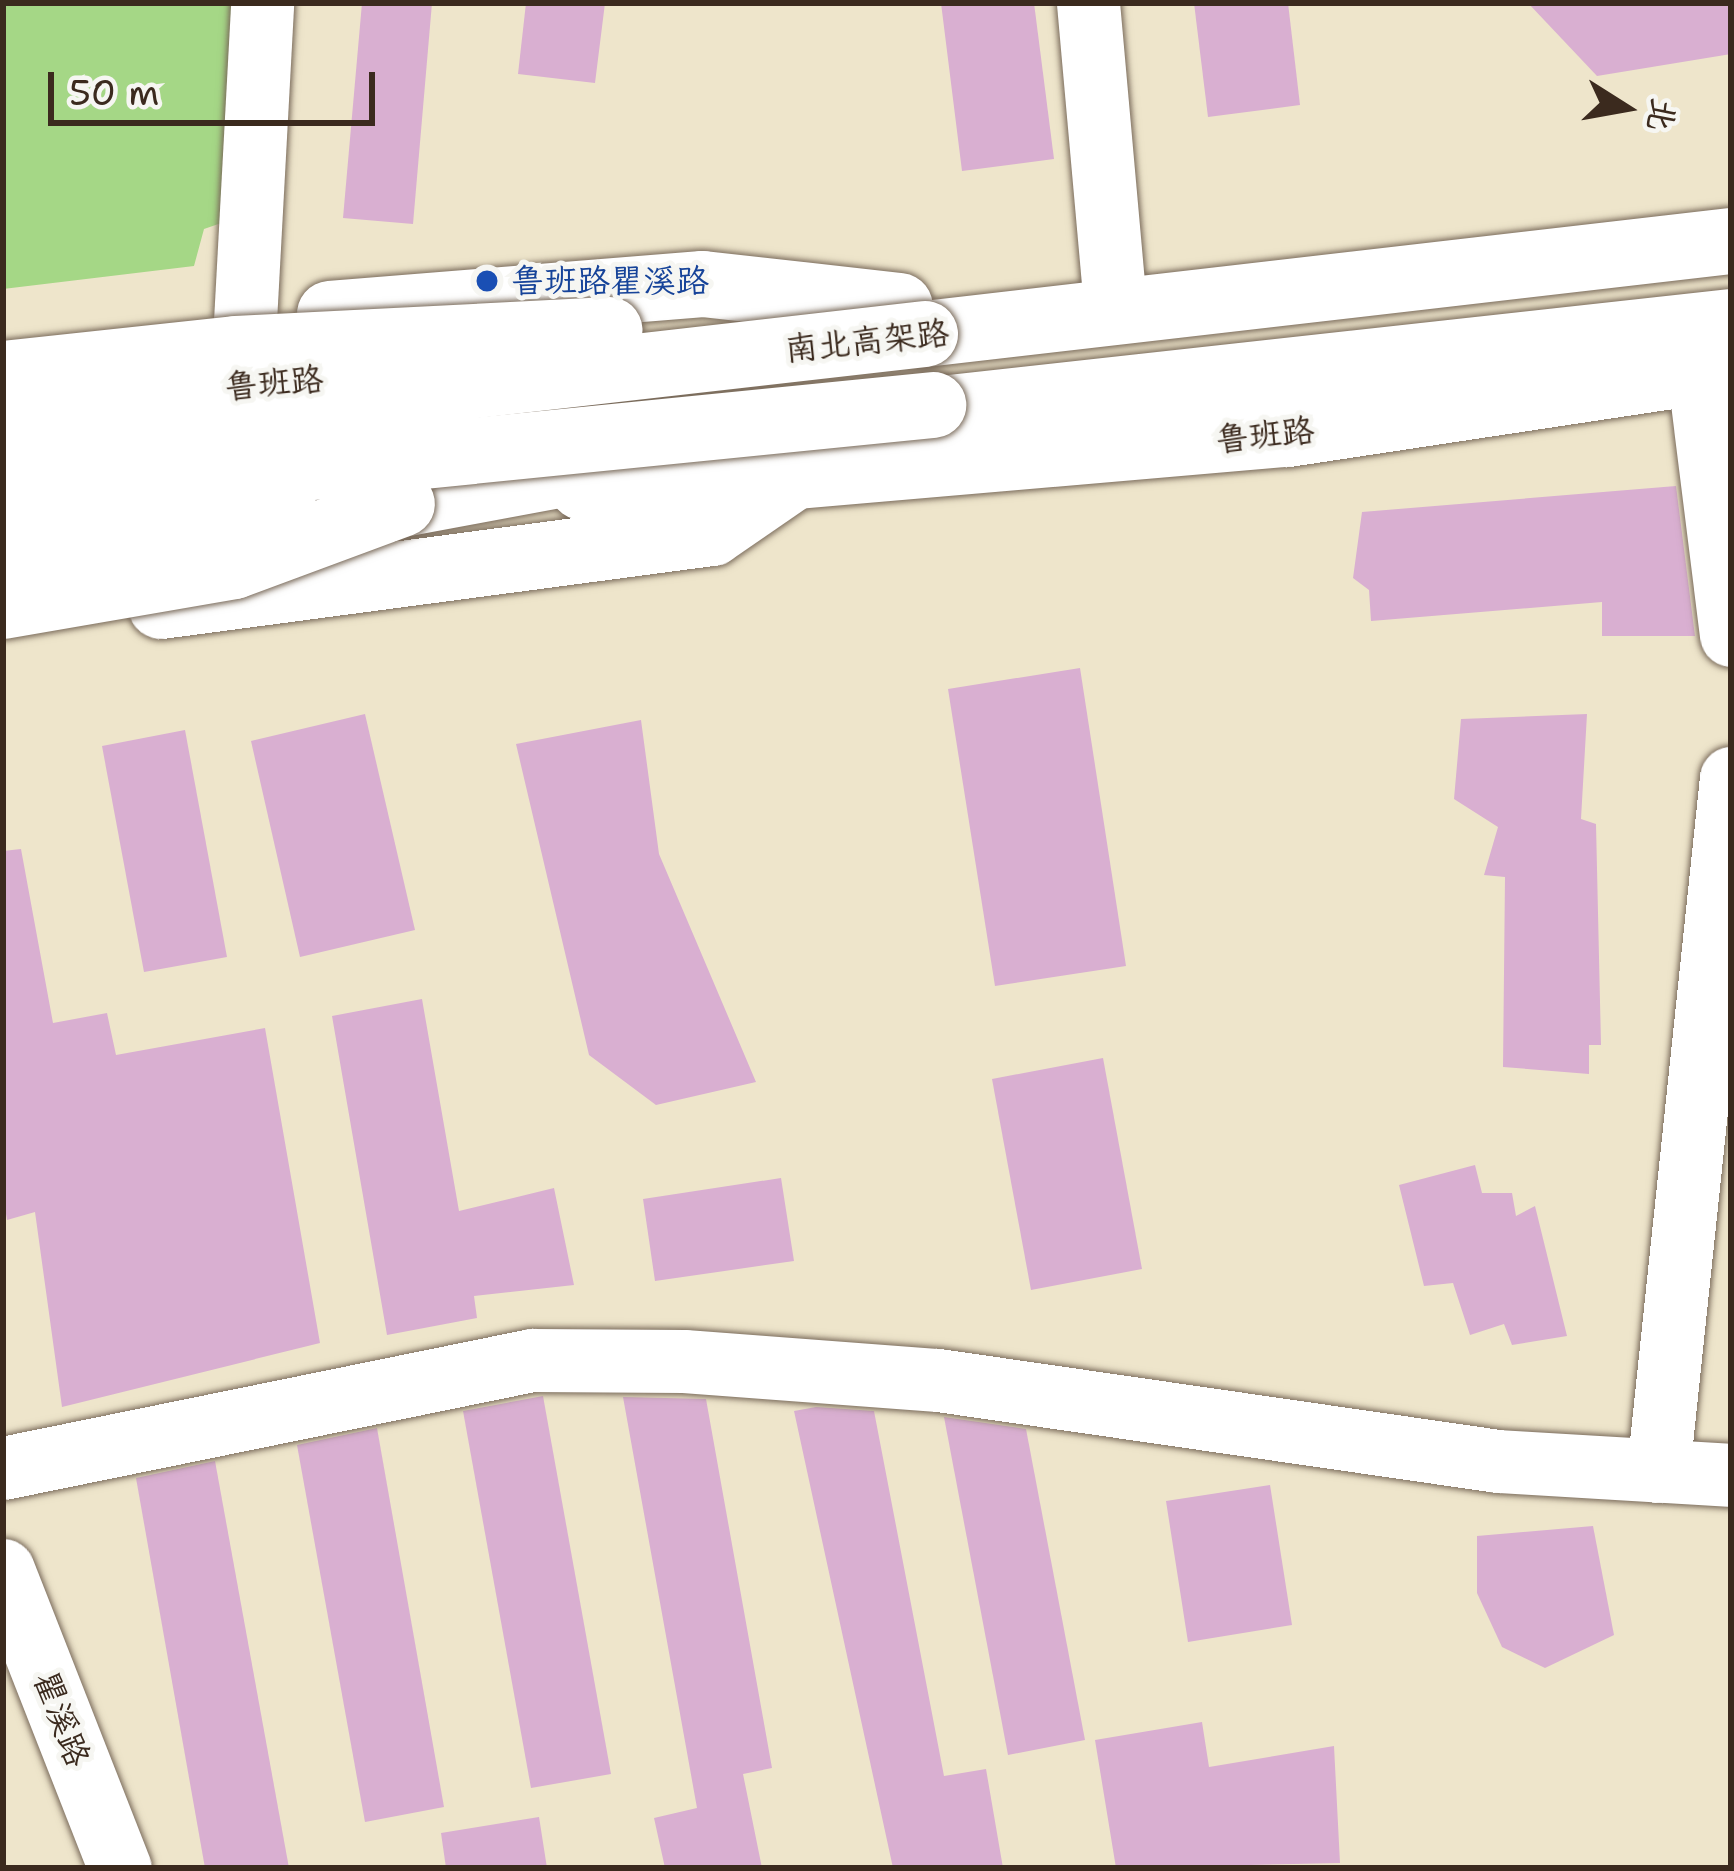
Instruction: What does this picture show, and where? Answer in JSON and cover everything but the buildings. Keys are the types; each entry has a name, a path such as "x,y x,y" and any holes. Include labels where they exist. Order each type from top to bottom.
{"main road":[{"name":"鲁班路","path":"3,408 913,320 1731,210"},
{"name":"南北高架路","path":"3,439 913,320 1731,241"},
{"name":"鲁班路","path":"3,341 704,284 913,320"},
{"path":"3,374 494,334 913,320"},
{"name":"鲁班路","path":"3,575 694,470 795,476 1288,434 1720,353"},
{"path":"3,498 933,405 1720,353"},
{"path":"3,546 402,504 933,405"},
{"name":"鲁班路","path":"3,625 712,533 795,476"},
{"path":"3,606 234,566 402,504"}],"street":[{"path":"245,321 262,3"},
{"path":"1088,3 1114,292"},
{"path":"1720,353 1731,635"},
{"path":"1658,1471 1731,778"},
{"path":"3,1468 532,1360 640,1360 938,1380 1498,1461 1731,1475"},
{"name":"瞿溪路","path":"3,1570 120,1868"}],"green space":[{"path":"3,3 242,3 230,220 204,229 194,266 3,289"}],"place":[{"name":"鲁班路瞿溪路","path":"487,281"}]}
